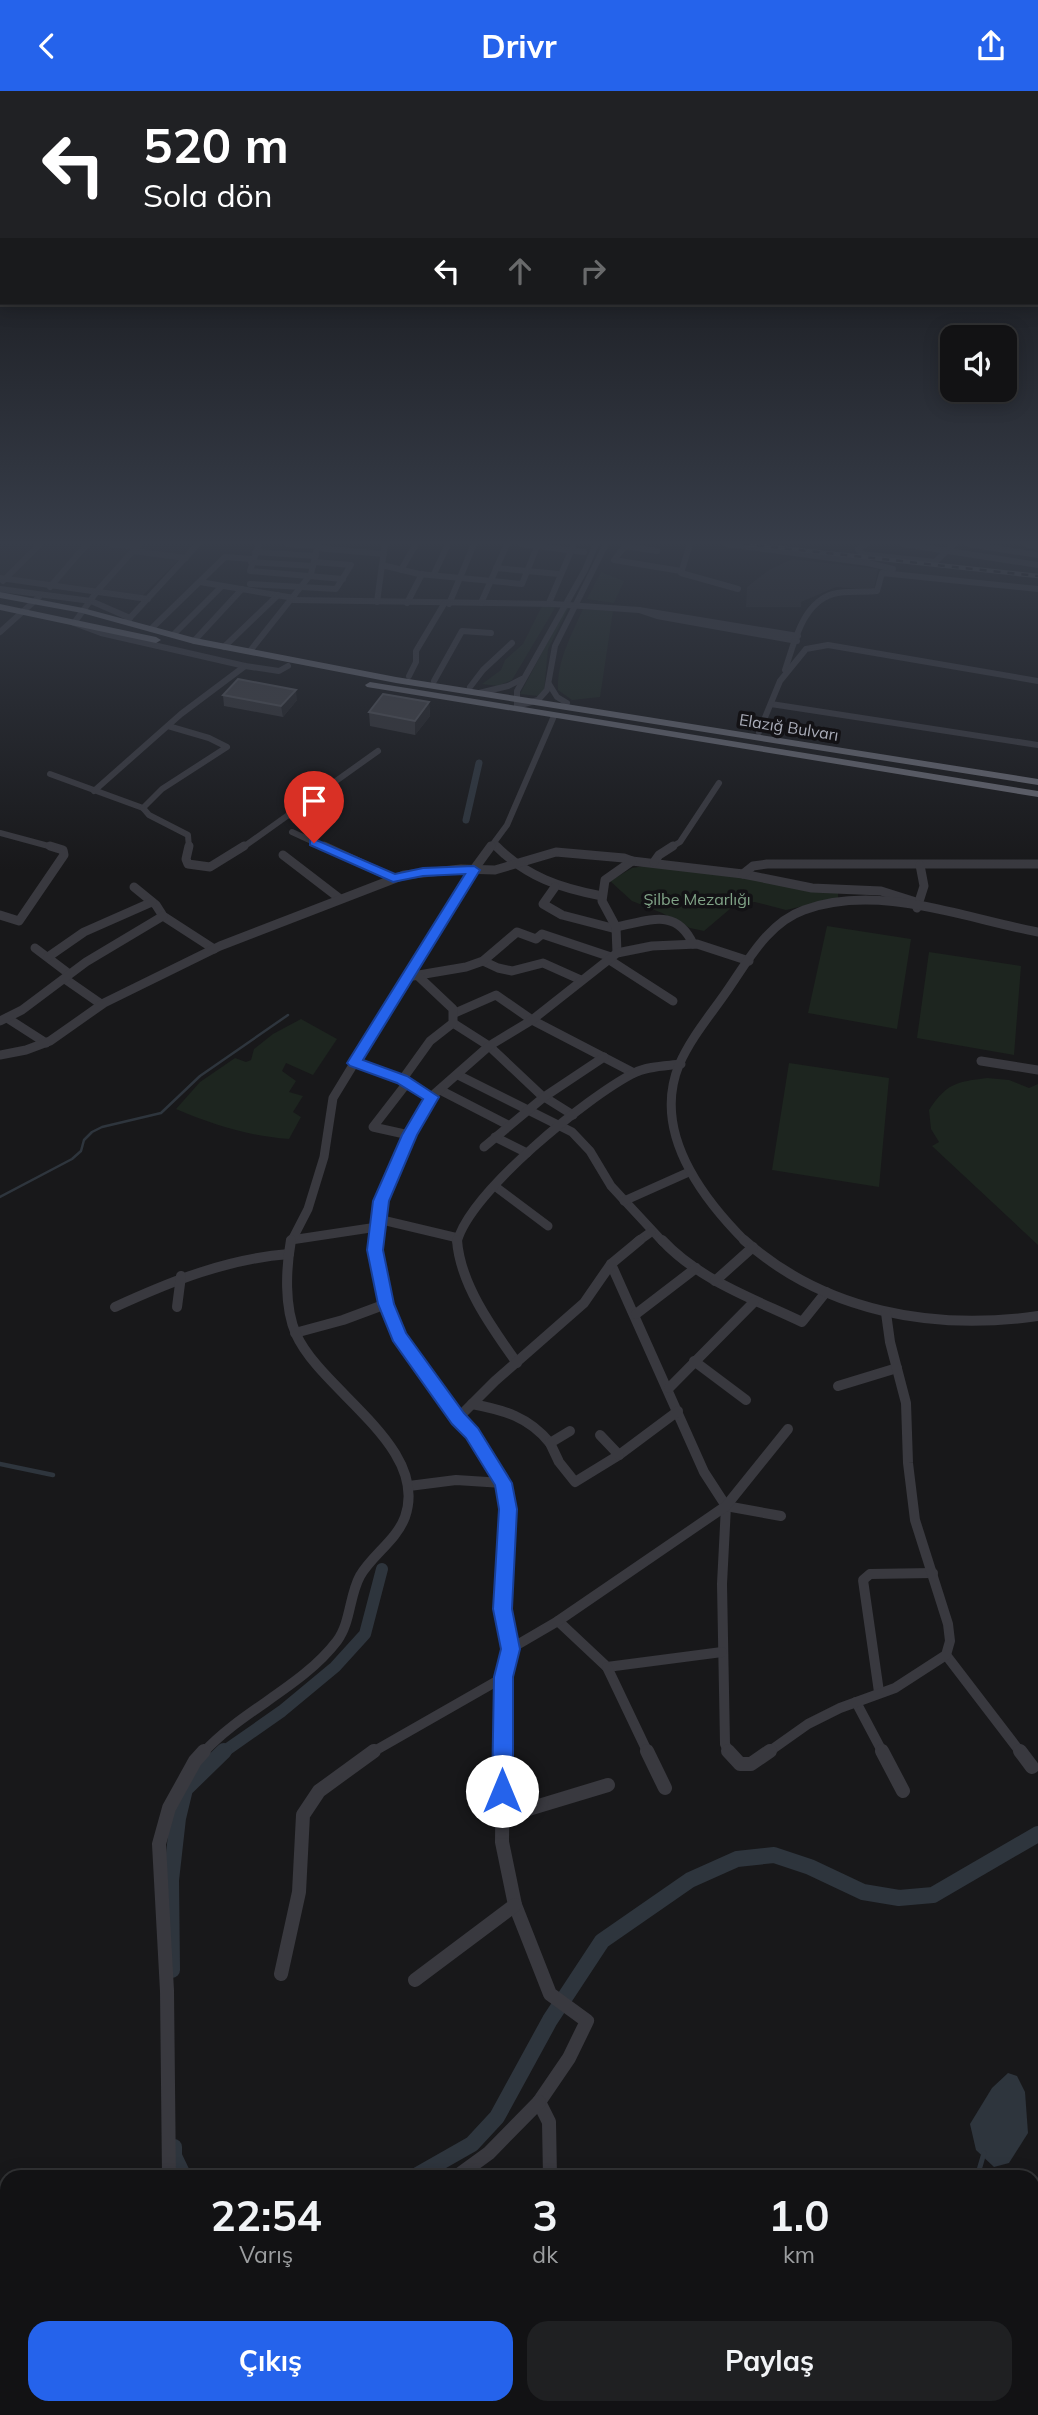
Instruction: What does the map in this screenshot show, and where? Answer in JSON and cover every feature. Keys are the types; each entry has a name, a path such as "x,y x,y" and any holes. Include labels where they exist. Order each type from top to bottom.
{"highway":[{"name":"Elazığ Bulvarı","path":"221,652 288,666 479,690"},
{"name":"Elazığ Bulvarı","path":"256,652 317,668 743,742 1038,789"},
{"path":"317,668 409,676 479,690 516,701 567,703 1038,776"},
{"path":"317,668 393,689 1038,794"},
{"name":"Elazığ Bulvarı","path":"535,701 1038,782"},
{"path":"743,742 791,755"}],"street":[{"path":"186,652 279,671 288,666"},
{"path":"409,676 416,662 416,652"},
{"path":"434,681 451,652"},
{"path":"501,652 482,670 479,690 508,686 523,679"},
{"path":"516,701 523,679 538,652"},
{"path":"535,701 547,690 554,652"},
{"path":"759,732 792,652"},
{"path":"780,681 803,652"},
{"path":"871,652 1038,681"},
{"path":"94,791 168,726 245,666"},
{"path":"549,684 557,697 567,703"},
{"path":"771,704 1038,745"},
{"path":"168,2170 167,1991 158,1863 159,1844 169,1808 185,1775 206,1748 307,1670 339,1638 360,1576 390,1542 405,1517 409,1486 394,1450 311,1358 295,1333 285,1277 291,1240 308,1209 320,1170 332,1098 412,976 474,870 507,825 554,716"},
{"path":"143,808 162,789 227,747 209,738 168,726"},
{"path":"50,774 143,808 149,815 188,835 188,864 216,865 378,751"},
{"path":"654,862 659,855 680,842 719,783"},
{"path":"292,832 393,878"},
{"path":"0,833 63,850 64,855 19,921 0,915"},
{"path":"494,844 513,865 555,887 602,896"},
{"path":"0,1055 17,1053 46,1043 66,1032 102,1004 214,949 393,878 423,872 495,870 556,852 614,855 632,861 743,874 812,888 881,891 918,906"},
{"path":"283,855 339,898"},
{"path":"612,956 616,928 601,901 605,880 632,861"},
{"path":"743,874 753,866 767,865 1038,864"},
{"path":"918,906 924,886 920,865"},
{"path":"134,887 152,902 163,916 214,949"},
{"path":"555,887 543,901 543,905 562,915 616,928 665,918 686,929 693,944"},
{"path":"48,957 64,948 72,938 152,902"},
{"path":"1038,932 918,906 866,902 804,910 787,919 769,934 687,1049 673,1085 673,1122 680,1157 700,1191 728,1225 752,1247 804,1282 886,1313 931,1319 1009,1321 1038,1316"},
{"path":"46,1043 4,1019 163,916"},
{"path":"412,976 466,967 483,961 517,932 536,939 542,934 612,956 673,1001"},
{"path":"466,2170 489,2153 539,2102 569,2057 587,2021 550,1994 516,1905 502,1842 503,1677 510,1649 502,1609 508,1509 503,1483 472,1433 458,1418 399,1336 386,1304 375,1250 381,1201 409,1135 431,1097 442,1091 489,1046 532,1020 612,956 652,946 693,944 749,961"},
{"path":"35,948 102,1004"},
{"path":"483,961 502,971 511,972 543,963 581,980"},
{"path":"412,976 526,1083 573,1115"},
{"path":"409,1135 373,1127 405,1081 419,1052 436,1033 454,1018 496,995 532,1020 634,1073"},
{"path":"484,1147 526,1110 604,1057"},
{"path":"981,1061 1038,1070"},
{"path":"355,1063 405,1081 431,1097"},
{"path":"517,1363 493,1330 464,1268 458,1238 461,1228 477,1206 527,1153 573,1115 634,1073 681,1064"},
{"path":"458,1076 572,1132 590,1151 602,1173 651,1232 672,1251 715,1281 754,1302 802,1322 827,1291"},
{"path":"442,1091 508,1125"},
{"path":"495,1137 527,1153"},
{"path":"624,1201 689,1172"},
{"path":"496,1187 548,1226"},
{"path":"291,1240 378,1223 458,1238"},
{"path":"458,1418 584,1303 611,1264 651,1232"},
{"path":"715,1281 752,1247"},
{"path":"115,1307 181,1276 257,1256 289,1254"},
{"path":"611,1264 636,1314 705,1472 726,1506 722,1652 725,1744 731,1756 740,1764 751,1764 808,1724 879,1692 895,1688 946,1655 950,1641 948,1624 915,1520 908,1463 906,1402 890,1342 886,1313"},
{"path":"636,1314 696,1268"},
{"path":"177,1307 181,1276"},
{"path":"669,1388 754,1302"},
{"path":"295,1333 343,1320 386,1304"},
{"path":"694,1361 746,1401"},
{"path":"838,1386 897,1368"},
{"path":"472,1404 507,1411 531,1421 550,1443 559,1462 575,1482 619,1455 678,1411"},
{"path":"510,1649 558,1621 726,1506 788,1429"},
{"path":"550,1443 570,1431"},
{"path":"600,1434 619,1455"},
{"path":"409,1486 456,1480 503,1483"},
{"path":"726,1506 781,1516"},
{"path":"879,1692 863,1580 870,1574 933,1573"},
{"path":"558,1621 607,1667 665,1788"},
{"path":"607,1667 722,1652"},
{"path":"946,1655 1032,1766"},
{"path":"281,1974 302,1878 299,1845 301,1821 315,1794 333,1778 366,1757 503,1677"},
{"path":"856,1702 903,1791"},
{"path":"502,1817 608,1785"},
{"path":"415,1980 516,1905"},
{"path":"539,2102 549,2122 550,2170"}],"green space":[{"path":"513,652 528,652 512,680 498,686 482,684 501,670 505,660"},
{"path":"542,652 548,652 544,691 538,696 520,694"},
{"path":"565,652 607,652 600,697 572,700 558,690"},
{"name":"Şilbe Mezarlığı","path":"672,867 838,892 838,898 786,910 755,902 737,903 704,931 690,928 632,901 610,881 632,868"},
{"path":"827,926 911,939 897,1029 808,1013"},
{"path":"929,952 1021,966 1014,1055 917,1038"},
{"path":"301,1019 337,1039 313,1075 286,1063 282,1071 296,1081 289,1092 303,1096 293,1112 301,1117 289,1139 231,1129 176,1109 200,1082 235,1058 246,1062 251,1060 254,1049 273,1034"},
{"path":"789,1063 889,1078 879,1187 772,1170"},
{"path":"987,1078 1009,1080 1029,1088 1038,1084 1038,1245 932,1146 939,1142 931,1129 929,1110 935,1101 953,1085"}],"shaded area":[{"path":"1008,2073 1017,2076 1025,2092 1028,2133 1009,2163 994,2167 976,2150 970,2124 992,2088"}],"building":[{"path":"238,679 296,690 281,706 223,695"},
{"path":"383,694 429,702 415,721 369,712"}],"waterway":[{"path":"466,820 479,763"},
{"path":"0,1197 72,1159 81,1151 84,1140 92,1132 102,1127 161,1113 200,1076 288,1015"},
{"path":"0,1464 53,1475"},
{"path":"222,1753 282,1711 335,1667 365,1634 382,1569"},
{"path":"172,1970 171,1880 178,1818 185,1789 224,1751"},
{"path":"426,2170 472,2144 497,2117 550,2020 602,1941 690,1880 737,1859 774,1855 810,1867 863,1892 899,1898 933,1895 1038,1834"},
{"path":"174,2147 174,2156 181,2170"},
{"path":"979,2170 984,2153"}],"route":[{"path":"314,843 393,878 423,872 474,870 355,1063 402,1080 431,1097 409,1135 381,1201 375,1250 386,1304 399,1336 458,1418 472,1433 503,1483 508,1509 502,1609 510,1649 503,1677 502,1791"}]}
